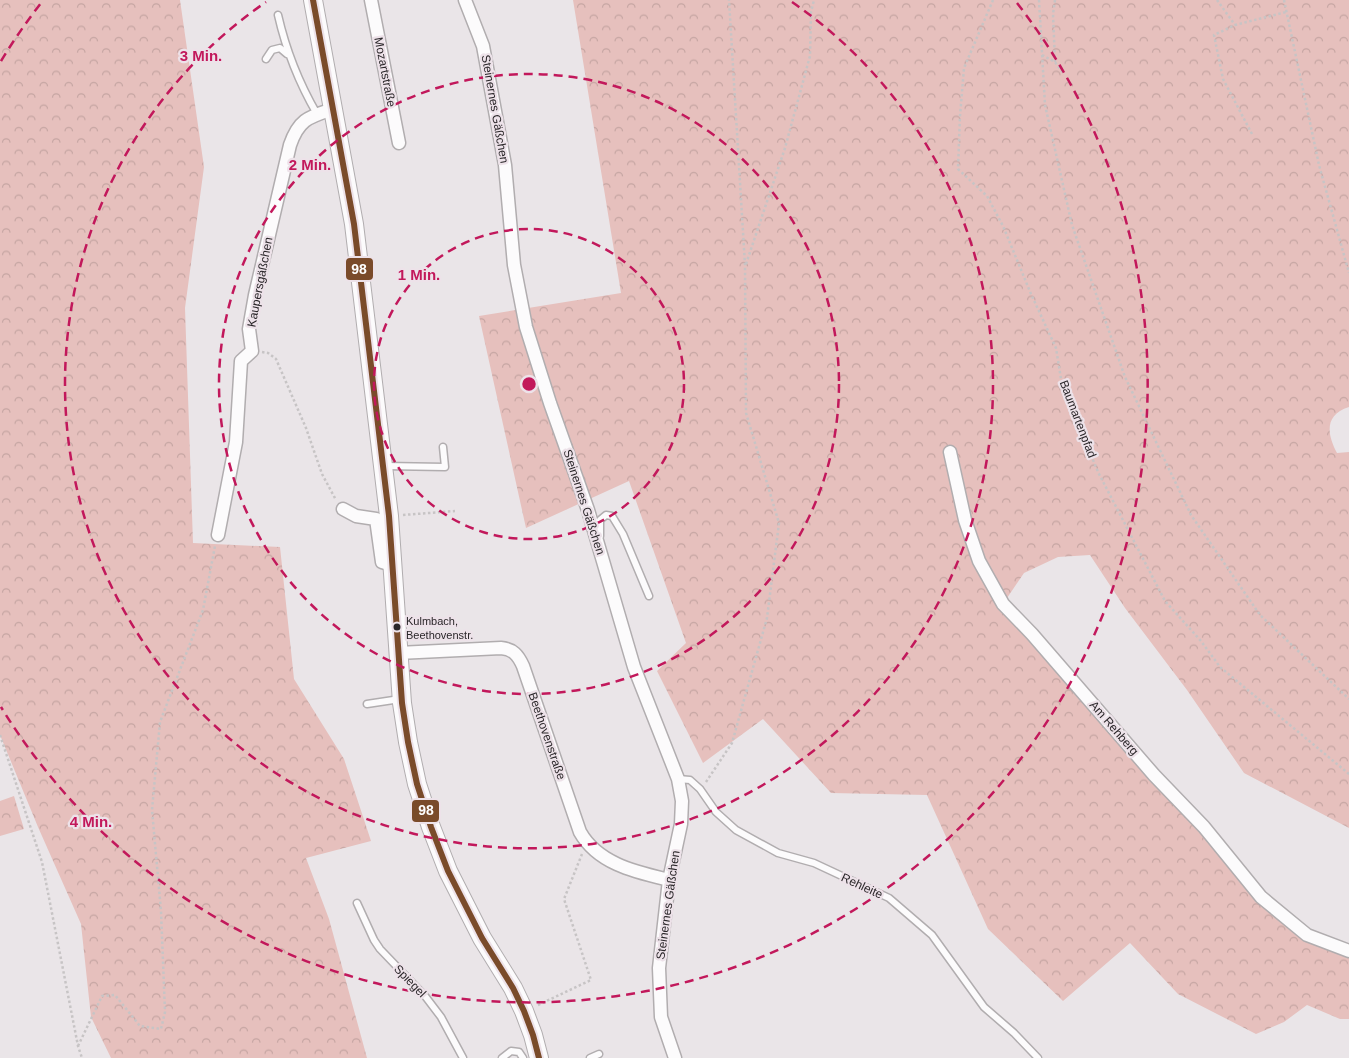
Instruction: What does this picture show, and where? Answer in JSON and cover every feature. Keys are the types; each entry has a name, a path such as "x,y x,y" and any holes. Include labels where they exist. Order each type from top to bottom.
{"street":[{"path":"313,0 325,112 354,224 390,516 401,699 408,742 417,784 445,862 478,930 513,988 534,1035 539,1058"},
{"name":"Mozartstraße","path":"371,0 399,143"},
{"name":"Steinernes Gäßchen","path":"465,0 485,55 505,166 514,265 526,326 550,403 588,510 634,667 678,779 682,801 682,824 669,880 658,968 661,1016 675,1058"},
{"name":"Kaupersgäßchen","path":"218,535 236,442 241,360 252,351 249,329 259,276 294,133 309,116 325,112"},
{"name":"Am Rehberg","path":"950,452 965,520 979,561 1003,604 1032,634 1154,775 1204,827 1260,897 1307,935 1349,951"},
{"path":"342,509 356,516 376,519 382,562 392,564"},
{"name":"Beethovenstraße","path":"398,653 501,648 514,652 523,666 580,832 586,843"},
{"path":"586,843 593,850 626,869 669,880"}],"lane":[{"path":"278,15 284,43 306,96 325,112"},
{"path":"266,59 272,50 280,48 291,59"},
{"path":"383,466 446,467 443,447"},
{"path":"599,547 600,520 606,515 612,516 623,534 649,596"},
{"path":"367,704 401,699"},
{"name":"Rehleite","path":"678,779 690,780 716,812 736,830 778,853 814,863 889,898 932,935 984,1008 1014,1033 1038,1058"},
{"name":"Spiegel","path":"357,903 377,944 393,964 426,996 441,1016 463,1058"},
{"path":"502,1058 511,1051 519,1052 523,1058"},
{"path":"590,1058 599,1054"}],"path":[{"path":"700,790 732,743 767,618 779,523 746,413 745,265 728,0"},
{"path":"745,265 785,148 810,56 811,12 814,0"},
{"name":"Baumartenpfad","path":"993,0 964,68 958,169 987,196 1003,226 1056,348 1062,385 1098,472 1165,601 1201,641 1220,667 1349,774"},
{"path":"1039,0 1045,105 1072,225 1125,377 1191,514 1260,615 1349,699"},
{"path":"1055,0 1053,14 1055,62"},
{"path":"1217,0 1235,25"},
{"path":"1284,0 1319,165 1349,273"},
{"path":"1252,134 1223,79 1214,35 1235,25 1286,12"},
{"path":"1042,55 1055,62 1064,74"},
{"path":"268,353 276,358 306,428 322,474 342,509"},
{"path":"390,516 456,511"},
{"path":"78,1046 102,996 115,995 140,1026 161,1029 165,1012 161,911 152,810 160,722 203,610 212,555 218,535"},
{"path":"0,735 42,862 78,1046 82,1058"},
{"path":"524,1011 591,980 564,899 586,843"}],"green space":[{"path":"0,0 180,0 204,167 185,308 193,543 280,547 294,679 344,759 371,841 306,858 329,919 367,1058 111,1058 91,1017 81,924 0,735"},
{"path":"573,0 1349,0 1349,407 1335,415 1330,426 1330,432 1337,453 1349,452 1349,828 1244,773 1187,690 1125,608 1090,555 1058,557 1024,573 1003,604 1261,897 1307,935 1349,951 1349,1019 1340,1019 1307,1005 1284,1022 1256,1034 1178,994 1130,943 1063,1001 988,929 927,795 831,793 763,719 703,763 657,671 686,643 629,481 526,528 479,316 621,293"},
{"path":"14,796 24,829 0,836 0,801"}],"transit line":[{"name":"98","path":"313,0 354,224 389,516 402,703 408,742 417,784 448,871 482,938 513,988 533,1035 539,1058"}],"place":[{"name":"Kulmbach, Beethovenstr.","path":"397,627"}]}
